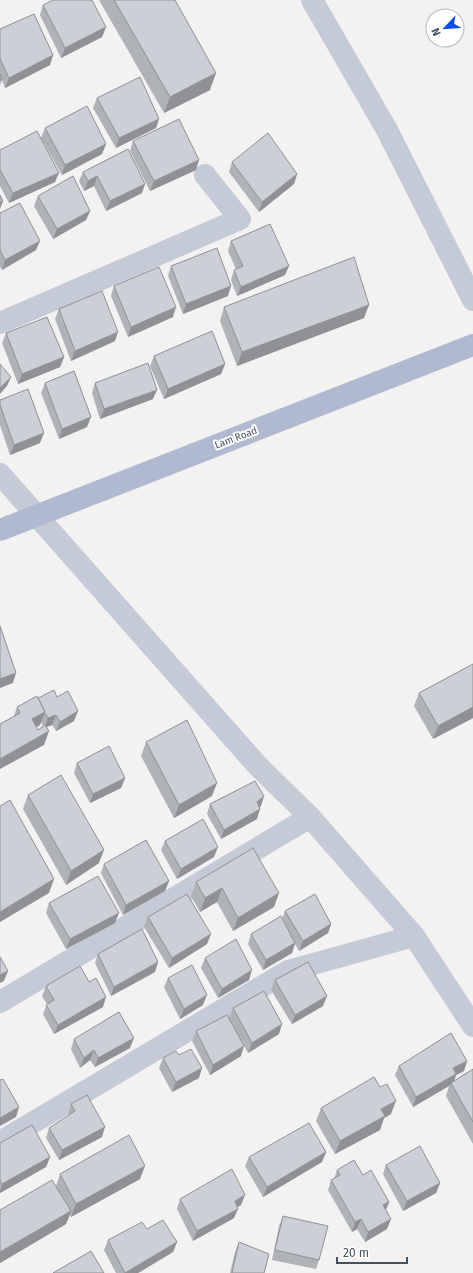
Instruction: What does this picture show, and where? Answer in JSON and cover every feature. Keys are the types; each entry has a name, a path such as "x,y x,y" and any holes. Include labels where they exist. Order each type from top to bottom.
{"main road":[{"name":"Lam Road","path":"0,530 473,345"}],"street":[{"path":"312,0 386,130 473,300"},
{"path":"0,323 240,219 205,174"},
{"path":"0,474 38,515 105,595 257,765 310,816 414,936 473,1026"},
{"path":"0,1002 310,816"},
{"path":"0,1142 288,971 414,936"}],"building":[{"path":"53,0 92,0 106,27 65,48 43,5"},
{"path":"114,0 175,0 216,73 170,97"},
{"path":"34,14 53,55 9,78 0,59 0,29"},
{"path":"140,77 159,119 119,138 97,98"},
{"path":"87,106 106,144 65,165 45,128"},
{"path":"179,119 199,160 154,181 133,141"},
{"path":"37,131 59,173 13,193 0,170 0,150"},
{"path":"268,133 297,174 262,202 232,162"},
{"path":"128,149 145,184 110,201 97,176 88,181 83,172"},
{"path":"73,176 90,211 57,229 38,196"},
{"path":"0,195 3,201 0,202"},
{"path":"20,203 40,241 5,260 0,250 0,213"},
{"path":"270,224 289,266 241,287 234,270 243,266 231,241"},
{"path":"217,248 231,286 186,304 171,266"},
{"path":"354,257 369,305 242,352 224,307"},
{"path":"159,267 176,307 131,327 114,286"},
{"path":"102,291 118,332 75,351 59,309"},
{"path":"47,317 64,357 22,374 6,333"},
{"path":"212,331 225,364 168,389 154,356"},
{"path":"148,363 157,390 104,409 95,383"},
{"path":"0,364 11,377 0,388"},
{"path":"74,371 91,417 62,429 45,383"},
{"path":"28,389 44,433 14,445 0,405 0,400"},
{"path":"0,626 16,673 0,679"},
{"path":"473,664 473,707 438,726 419,693"},
{"path":"54,690 57,697 68,691 78,711 60,722 56,715 48,718 38,698"},
{"path":"37,696 45,712 32,719 38,730 45,725 49,731 0,759 0,724 20,713 17,707"},
{"path":"187,720 217,783 179,805 146,742"},
{"path":"109,746 125,778 93,794 77,763"},
{"path":"61,775 104,850 71,871 28,795"},
{"path":"255,781 264,796 257,802 260,809 224,830 210,804"},
{"path":"10,800 54,879 0,912 0,806"},
{"path":"203,819 218,847 181,869 165,841"},
{"path":"146,840 169,881 126,905 104,864"},
{"path":"253,848 279,893 238,918 222,888 205,898 196,882"},
{"path":"98,876 119,913 70,939 49,903"},
{"path":"187,894 211,934 172,958 148,917"},
{"path":"315,894 331,924 303,941 285,911"},
{"path":"281,916 295,943 266,960 251,934"},
{"path":"142,929 158,962 114,987 98,954"},
{"path":"236,939 252,970 222,989 205,958"},
{"path":"0,957 8,971 0,975"},
{"path":"308,962 327,996 295,1015 275,980"},
{"path":"192,965 207,995 184,1009 168,978"},
{"path":"80,966 89,982 96,978 106,997 58,1025 46,1005 54,1000 46,986"},
{"path":"264,991 282,1024 252,1043 233,1008"},
{"path":"119,1012 134,1038 98,1058 94,1050 84,1058 74,1039"},
{"path":"227,1015 244,1046 213,1065 196,1031"},
{"path":"451,1033 467,1061 453,1068 456,1074 416,1097 399,1066"},
{"path":"191,1049 202,1068 176,1082 163,1058 176,1051 179,1055"},
{"path":"473,1069 473,1122 451,1083"},
{"path":"374,1077 380,1087 387,1084 396,1101 381,1109 385,1116 340,1141 321,1108"},
{"path":"3,1079 19,1107 0,1118 0,1080"},
{"path":"87,1095 105,1127 62,1150 49,1128 75,1111 71,1104"},
{"path":"309,1123 326,1152 267,1187 249,1157"},
{"path":"32,1125 50,1157 2,1184 0,1181 0,1143"},
{"path":"129,1135 145,1166 76,1204 60,1174"},
{"path":"420,1146 440,1183 407,1201 386,1165"},
{"path":"354,1160 363,1175 371,1170 389,1202 383,1205 391,1219 368,1232 361,1219 355,1222 331,1180 340,1175 337,1170"},
{"path":"232,1169 245,1195 235,1201 238,1209 197,1231 180,1199"},
{"path":"52,1180 71,1211 0,1252 0,1210"},
{"path":"283,1216 328,1226 319,1260 275,1250"},
{"path":"163,1220 177,1242 125,1273 108,1240 142,1222 147,1229"},
{"path":"239,1242 269,1254 264,1273 232,1273"},
{"path":"91,1251 104,1273 53,1273"}]}
